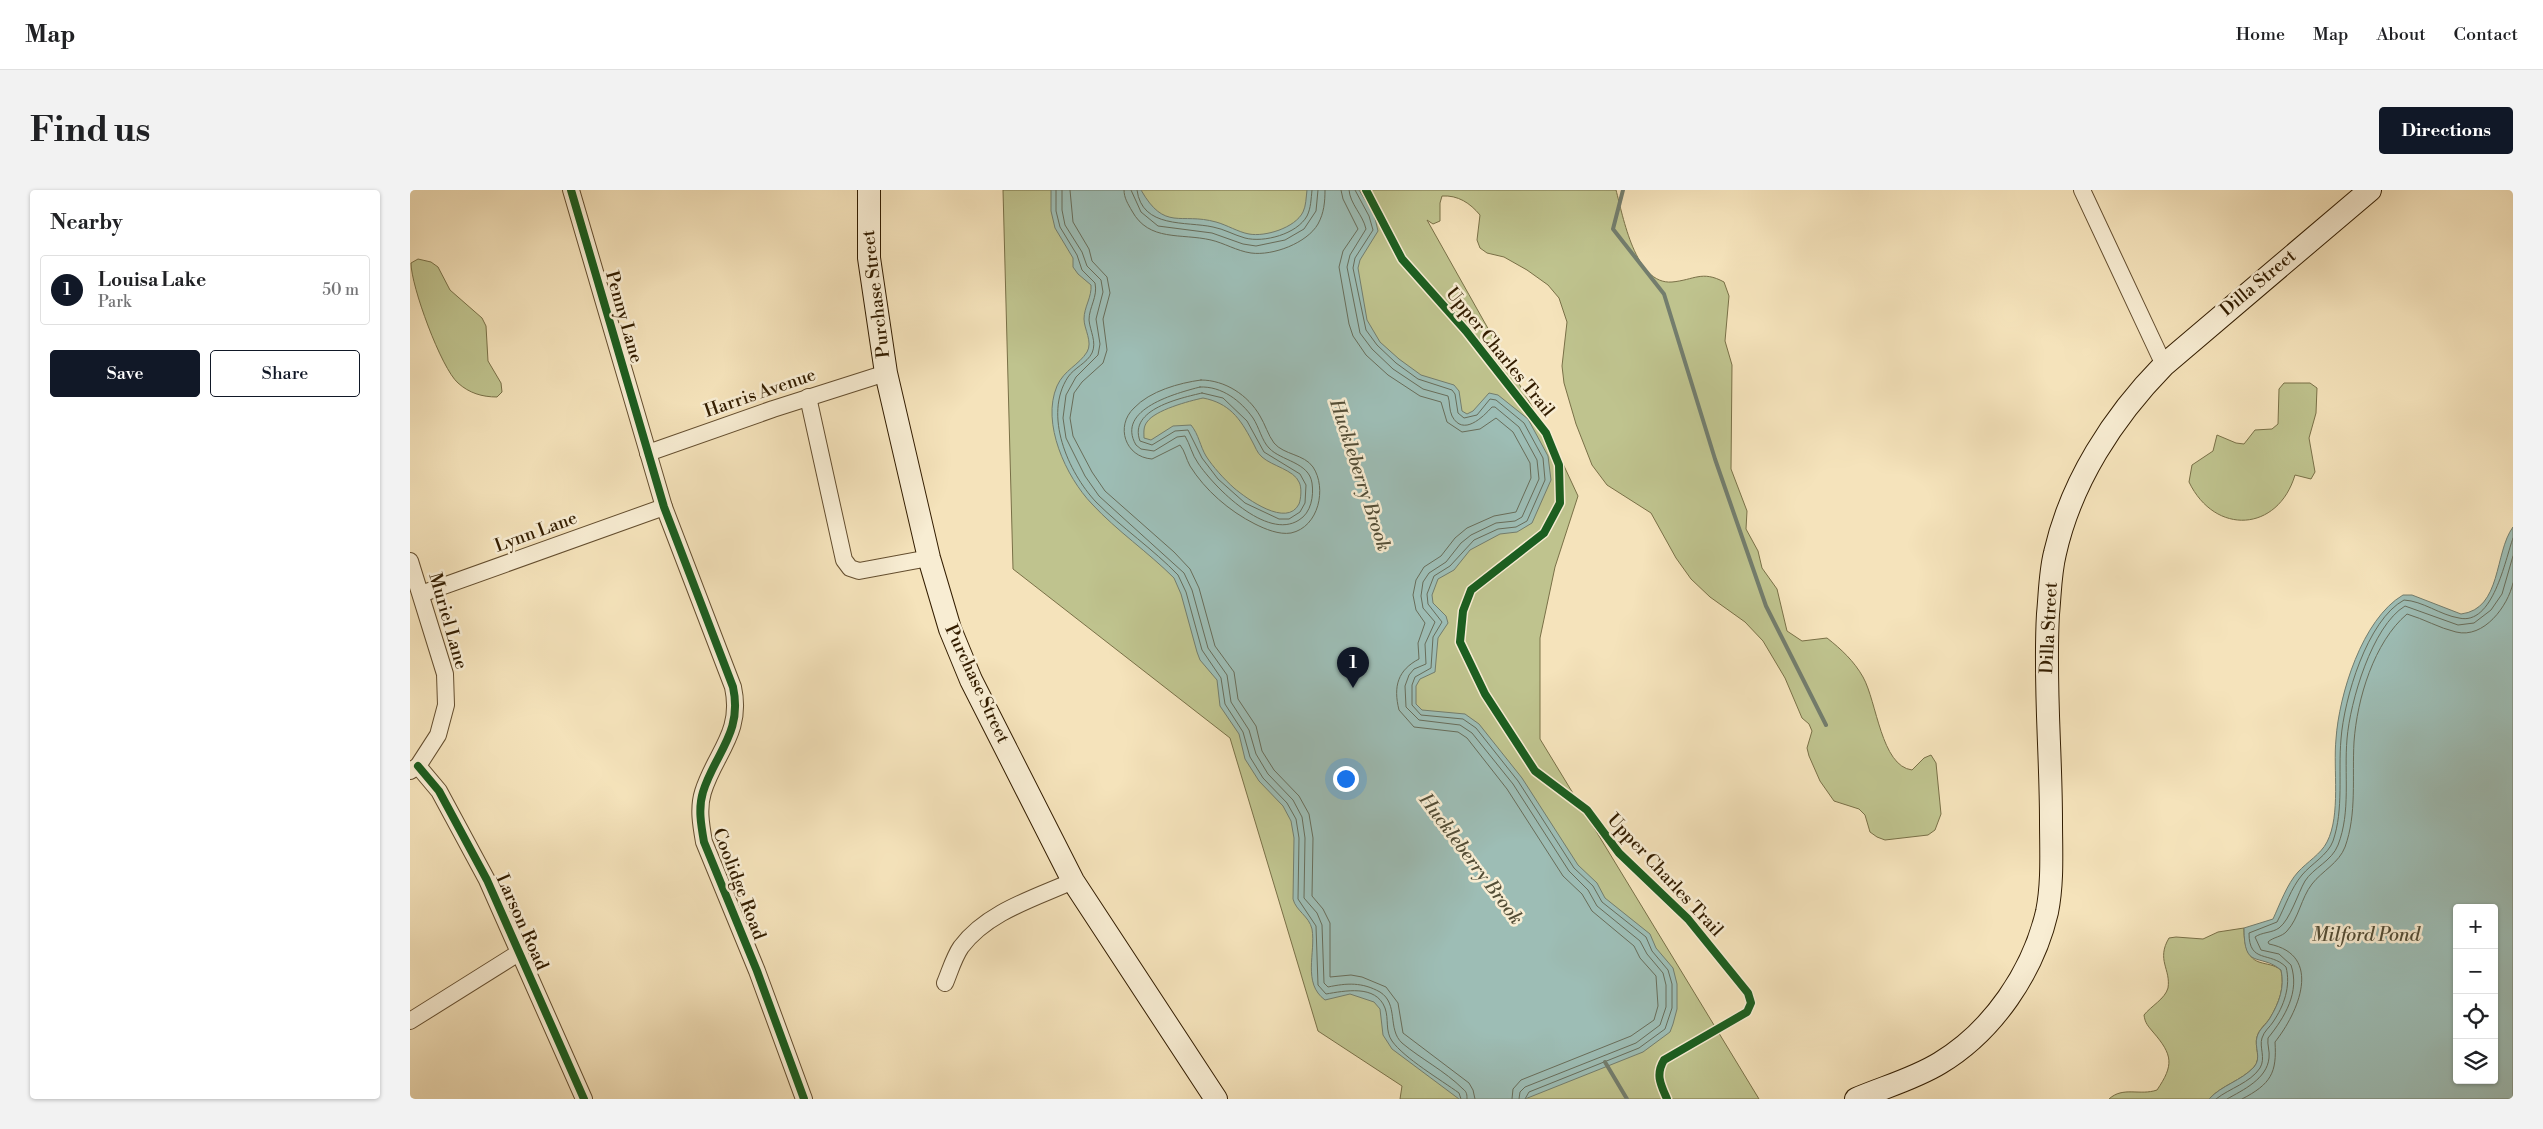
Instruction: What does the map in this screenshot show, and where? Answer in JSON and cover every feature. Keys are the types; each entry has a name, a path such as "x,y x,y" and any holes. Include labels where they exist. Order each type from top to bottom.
{"main road":[{"name":"Purchase Street","path":"869,190 869,258 886,373 929,558 950,629 971,680 1073,881 1216,1099"},
{"name":"Dilla Street","path":"1856,1099 1934,1066 1970,1039 2005,1002 2028,966 2040,938 2047,910 2052,866 2046,653 2051,577 2055,553 2068,510 2090,460 2142,389 2164,365 2370,190"}],"street":[{"name":"Penny Lane","path":"571,190 648,453"},
{"path":"2082,190 2164,365"},
{"name":"Harris Avenue","path":"648,453 808,397 886,373"},
{"path":"808,397 844,560 850,568 859,571 929,558"},
{"name":"Coolidge Road","path":"648,453 664,507 735,696 734,716 730,735 702,794 700,820 704,842 757,972 804,1099"},
{"name":"Lynn Lane","path":"421,594 664,507"},
{"name":"Muriel Lane","path":"410,561 445,674 446,705 438,735 414,768"},
{"name":"Larson Road","path":"414,768 439,791 487,880 584,1099"},
{"path":"945,983 960,948 974,932 999,915 1073,881"},
{"path":"410,1021 520,952"}],"green space":[{"path":"1003,190 1616,190 1633,247 1649,273 1659,280 1672,282 1704,276 1716,278 1724,282 1729,296 1725,341 1732,365 1731,469 1747,511 1746,529 1758,551 1762,568 1777,589 1787,631 1802,641 1827,638 1851,661 1863,677 1868,688 1887,745 1893,757 1902,766 1912,770 1924,758 1931,755 1936,763 1941,814 1935,830 1928,835 1885,840 1870,832 1865,815 1859,809 1834,801 1820,781 1809,756 1807,748 1812,731 1809,724 1802,718 1785,678 1763,641 1745,622 1710,597 1691,579 1676,558 1651,513 1607,485 1592,465 1576,424 1564,383 1562,366 1567,322 1559,298 1548,285 1527,270 1504,257 1487,253 1480,248 1477,240 1480,215 1463,201 1453,197 1442,196 1440,221 1433,224 1427,220 1558,453 1578,496 1555,567 1540,638 1540,739 1759,1099 1400,1099 1402,1086 1318,1031 1230,738 1013,569"},
{"path":"418,259 431,262 438,267 450,290 482,318 486,326 488,361 501,383 502,392 497,397 471,392 462,386 443,361 421,307 412,274 411,263"},
{"path":"2284,383 2310,383 2317,388 2316,413 2309,438 2315,472 2311,479 2295,475 2287,494 2275,508 2261,517 2245,520 2229,519 2214,512 2200,500 2189,482 2192,465 2213,451 2217,435 2236,443 2244,444 2255,430 2272,429 2278,424 2279,389"},
{"path":"2244,928 2245,943 2248,952 2254,960 2278,968 2281,970 2282,976 2282,989 2276,1007 2257,1037 2258,1056 2254,1067 2209,1099 2109,1099 2120,1093 2151,1092 2157,1090 2166,1074 2169,1060 2168,1054 2147,1024 2144,1015 2164,996 2168,988 2164,952 2169,938 2203,939 2218,932"}],"water":[{"path":"1051,190 1141,190 1150,203 1166,216 1203,219 1256,235 1271,233 1287,227 1299,218 1305,207 1307,190 1359,190 1374,214 1378,231 1360,260 1358,268 1367,320 1380,342 1421,375 1454,385 1459,391 1462,411 1467,414 1473,411 1489,393 1498,395 1528,419 1548,456 1551,480 1532,523 1517,532 1500,534 1470,550 1454,570 1438,579 1432,595 1433,603 1446,616 1448,623 1438,638 1435,672 1420,679 1416,686 1416,704 1422,710 1465,714 1479,724 1522,778 1578,865 1597,883 1605,898 1650,934 1656,948 1673,968 1677,984 1677,1009 1673,1024 1670,1032 1643,1052 1525,1099 1459,1099 1392,1049 1383,1035 1380,1009 1374,1002 1350,994 1325,1000 1318,993 1314,985 1311,967 1312,929 1293,899 1294,838 1291,821 1283,806 1259,781 1245,759 1239,734 1220,706 1217,680 1200,660 1181,594 1174,578 1112,523 1082,493 1065,465 1059,449 1052,416 1053,401 1060,380 1084,357 1089,348 1084,319 1091,285 1073,267 1073,258 1055,228 1051,211","holes":["1197,399 1212,400 1233,413 1248,433 1262,457 1293,474 1296,478 1300,484 1301,496 1299,504 1293,511 1286,513 1267,509 1248,499 1234,488 1209,460 1191,425 1173,426 1151,440 1144,438 1146,424 1157,414"]},
{"name":"Milford Pond","path":"2513,527 2513,1099 2209,1099 2254,1067 2258,1056 2256,1041 2258,1034 2276,1007 2282,989 2281,970 2250,955 2245,941 2244,928 2273,919 2290,882 2327,842 2334,819 2336,792 2335,751 2338,721 2348,680 2365,640 2376,621 2388,606 2403,595 2412,595 2461,614 2474,610 2484,602 2490,591"}],"waterway":[{"path":"1623,190 1613,229 1664,294 1715,459 1766,606 1826,725"},
{"name":"Huckleberry Brook","path":"1605,1062 1627,1099"}],"cycle path":[{"path":"571,190 664,507 733,687 735,703 731,730 708,778 701,798 700,817 704,842 757,971 804,1099"},
{"name":"Upper Charles Trail","path":"1366,190 1402,259 1466,331 1546,433 1559,465 1560,503 1544,533 1471,590 1463,611 1460,642 1485,694 1535,771 1587,810 1619,853 1688,919 1748,993 1751,1003 1747,1012 1664,1060 1659,1075 1667,1099"},
{"path":"418,766 439,791 487,880 584,1099"}],"place":[{"name":"Louisa Lake","path":"1353,688"}]}
